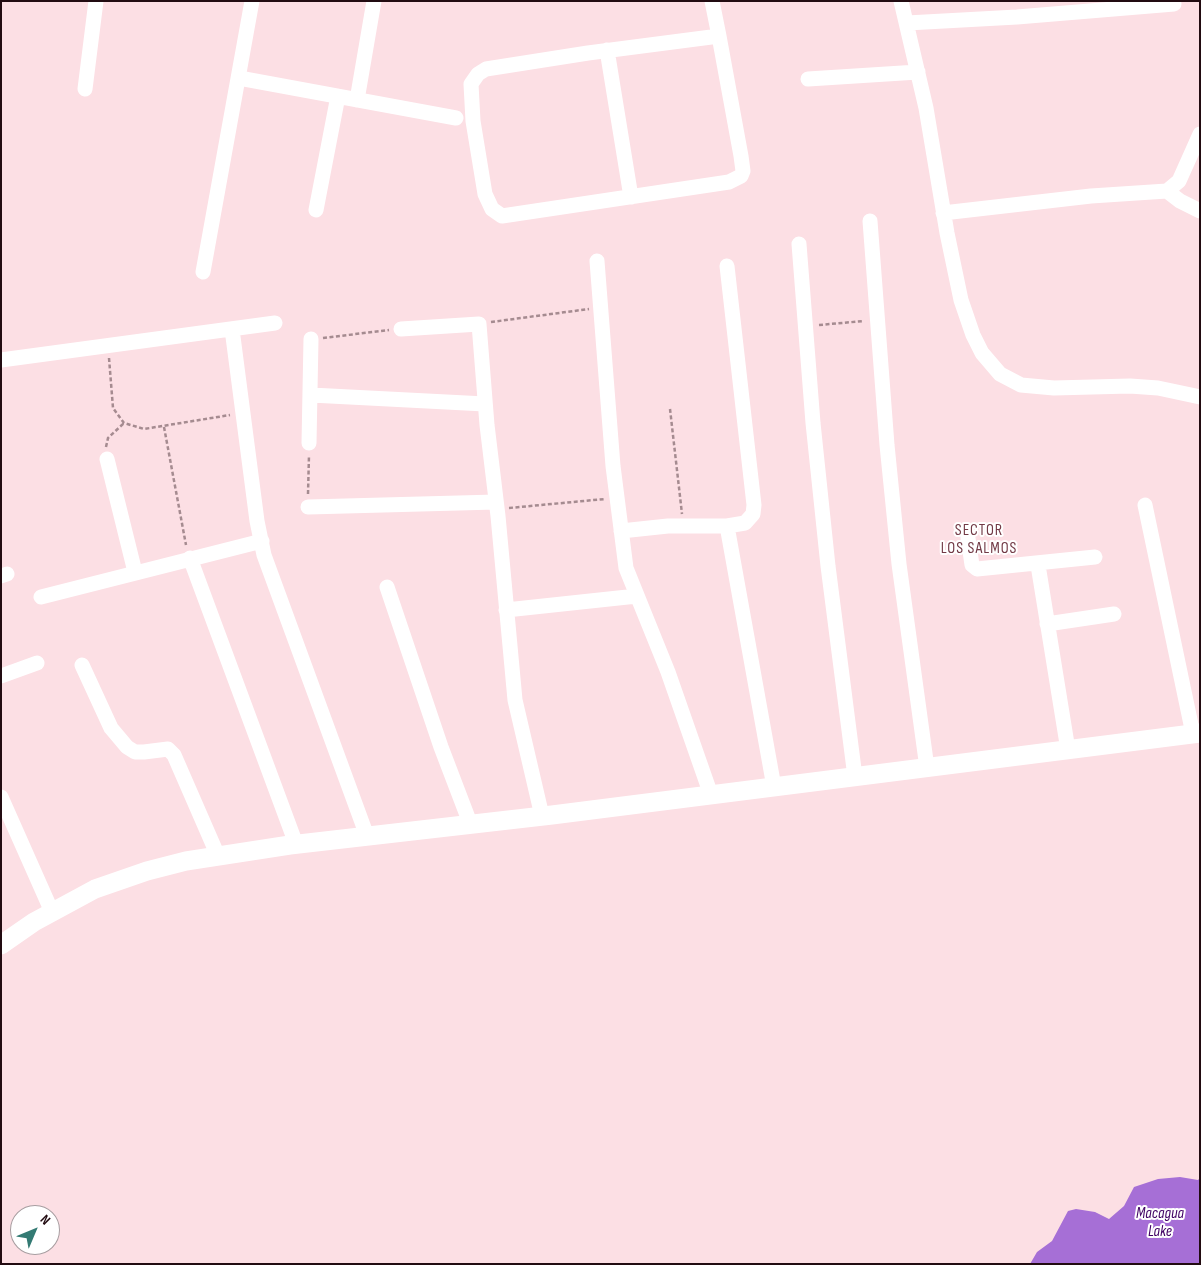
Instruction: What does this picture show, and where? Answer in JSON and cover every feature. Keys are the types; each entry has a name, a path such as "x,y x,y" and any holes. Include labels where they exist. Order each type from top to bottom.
{"street":[{"path":"84,90 96,1"},
{"path":"203,272 252,1"},
{"path":"357,100 374,1"},
{"path":"712,1 742,156 743,171 741,176 729,182 502,216 497,214 487,203 471,91 471,84 478,74 495,68 607,50 718,36"},
{"path":"902,1 918,72 944,213 966,316 982,353 1000,374 1012,382 1035,388 1130,386 1167,389 1200,397"},
{"path":"907,23 1017,17 1174,4"},
{"path":"607,50 631,197"},
{"path":"808,79 918,72"},
{"path":"239,78 456,118"},
{"path":"316,210 338,96"},
{"path":"944,213 1091,196 1167,191 1179,181 1200,134"},
{"path":"1167,191 1180,201 1200,211"},
{"path":"870,221 887,445 900,564 927,768"},
{"path":"799,244 825,537 855,777"},
{"path":"597,261 617,498 626,568 668,672 711,795"},
{"path":"621,531 683,526 727,526 745,523 750,519 754,505 727,266"},
{"path":"1,360 275,324"},
{"path":"401,328 479,324 485,404 497,506 515,700 542,816"},
{"path":"232,329 262,541 291,632 367,836"},
{"path":"309,443 311,339"},
{"path":"311,395 485,404"},
{"path":"107,459 135,572"},
{"path":"1,945 52,912 95,889 130,876 163,867 218,856 296,844 542,816 1196,734 1145,505"},
{"path":"308,508 497,506"},
{"path":"727,526 774,787"},
{"path":"968,538 972,565 976,570 1095,558"},
{"path":"41,597 262,541"},
{"path":"190,558 296,844"},
{"path":"1038,565 1068,750"},
{"path":"387,587 441,747 470,823"},
{"path":"506,610 637,596"},
{"path":"1048,624 1114,614"},
{"path":"1,676 37,662"},
{"path":"82,665 112,728 127,747 136,752 168,749 174,755 218,856"},
{"path":"1,797 52,912"}],"path":[{"path":"479,324 601,308"},
{"path":"805,326 877,320"},
{"path":"311,339 401,328"},
{"path":"109,345 113,408 124,423 144,428 164,427 186,421 244,414"},
{"path":"670,409 683,526"},
{"path":"107,459 105,450 108,438 124,423"},
{"path":"164,427 190,558"},
{"path":"308,508 309,443"},
{"path":"497,506 617,498"}],"water":[{"name":"Macagua Lake","path":"1180,1177 1198,1180 1200,1178 1200,1264 1030,1264 1037,1252 1052,1241 1068,1211 1076,1209 1095,1212 1109,1219 1124,1206 1134,1187 1158,1179"}],"district":[{"name":"SECTOR LOS SALMOS","path":"979,540"}]}
